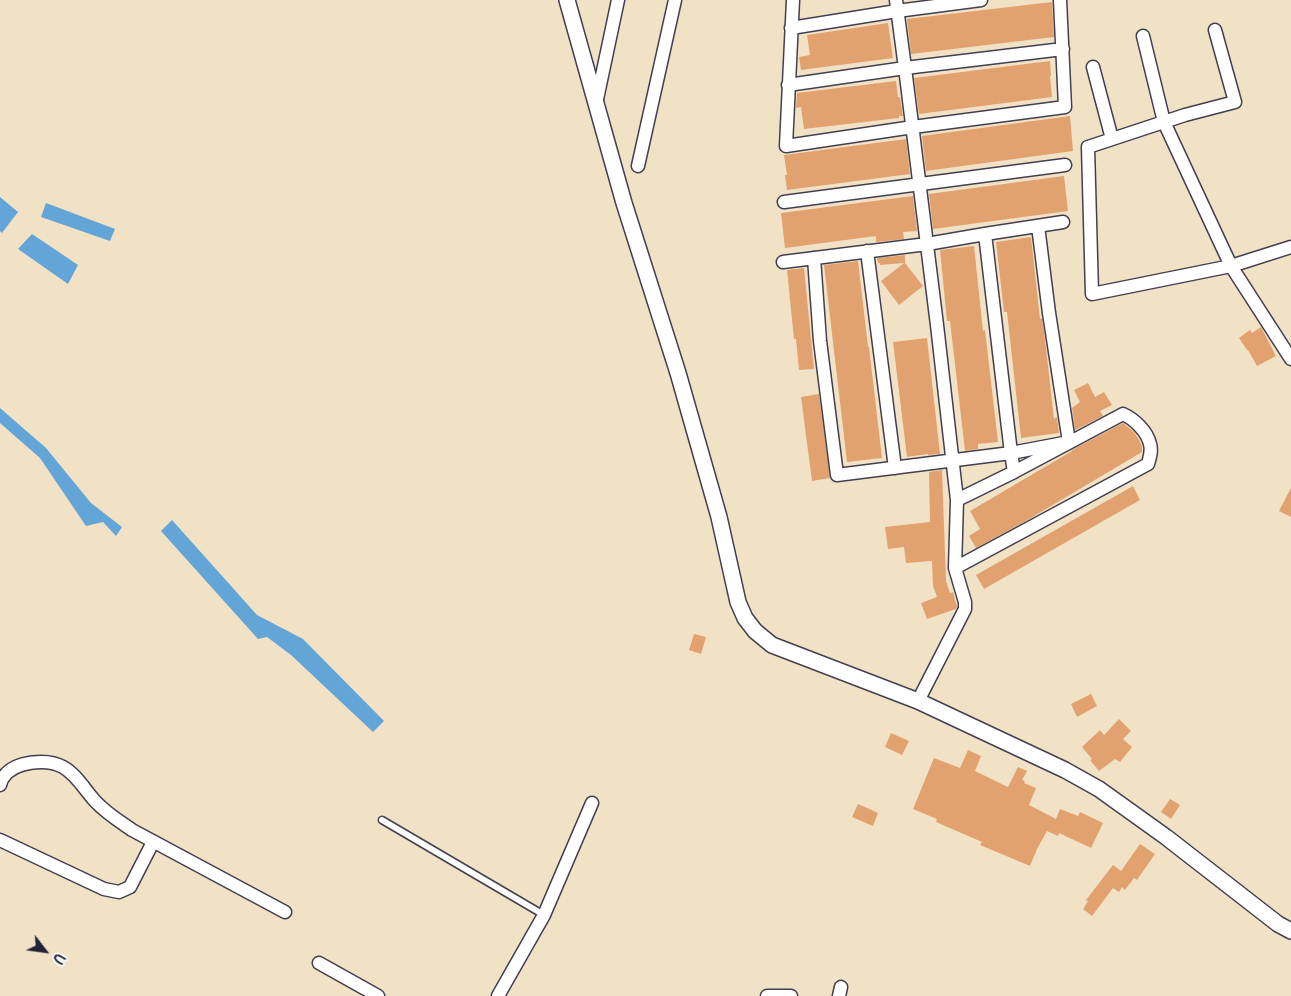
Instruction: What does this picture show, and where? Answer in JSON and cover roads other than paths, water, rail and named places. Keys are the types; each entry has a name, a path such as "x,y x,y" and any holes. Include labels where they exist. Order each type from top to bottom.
{"street":[{"path":"567,0 624,203 680,382 719,517 738,602 745,618 755,631 772,645 918,701 1065,770 1100,789 1166,837 1278,924 1291,931"},
{"path":"596,104 618,0"},
{"path":"638,166 675,0"},
{"path":"793,0 786,146 1065,107 1060,0"},
{"path":"791,28 896,6 981,0"},
{"path":"896,6 913,127 957,500 955,568 965,602 965,609 918,701"},
{"path":"1215,30 1235,102 1185,115 1088,147 1092,294 1230,266 1291,247"},
{"path":"1143,36 1164,122 1230,266 1291,360"},
{"path":"788,85 905,68 1063,49"},
{"path":"1092,67 1112,139"},
{"path":"784,202 1066,164"},
{"path":"783,262 927,244 1064,222"},
{"path":"1038,226 1048,313 1069,442"},
{"path":"985,234 1014,472"},
{"path":"867,251 895,468"},
{"path":"814,258 820,341 838,475 1011,453 1069,442"},
{"path":"955,568 1148,464 1151,454 1150,443 1135,420 1123,414 957,500"},
{"path":"0,785 3,777 13,768 24,763 43,762 63,767 95,802 111,816 132,830 285,912"},
{"path":"498,996 544,915 592,803"},
{"path":"0,840 104,889 119,892 130,887 153,842"},
{"path":"319,963 378,996"},
{"path":"767,996 791,996"}],"lane":[{"path":"382,820 544,915"}],"water":[{"path":"0,197 18,212 2,233 0,231"},
{"path":"46,203 115,229 110,241 41,217"},
{"path":"32,234 78,265 68,284 18,249"},
{"path":"0,408 46,448 91,503 122,527 116,536 103,522 86,526 40,458 0,423"},
{"path":"172,520 257,615 303,639 384,721 373,732 291,655 267,637 258,639 161,531"}]}
